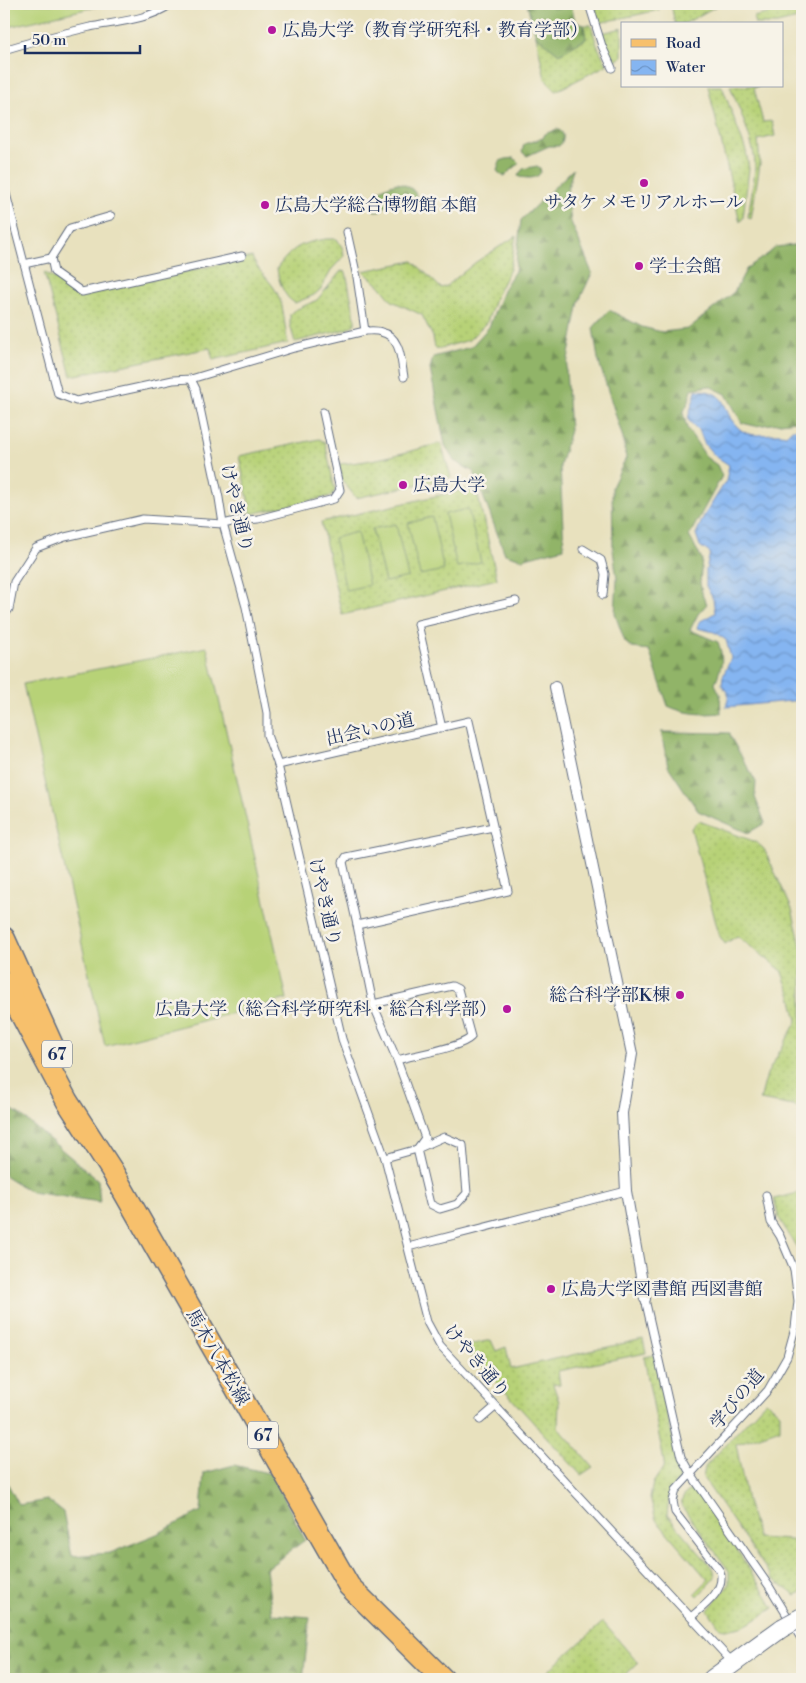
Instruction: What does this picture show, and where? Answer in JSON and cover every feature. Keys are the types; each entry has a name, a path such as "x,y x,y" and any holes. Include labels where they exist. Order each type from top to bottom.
{"main road":[{"name":"馬木八本松線","path":"4,938 111,1169"},
{"name":"馬木八本松線","path":"4,982 67,1101 111,1169 349,1586 442,1679"}],"street":[{"path":"555,687 632,1054 622,1113 626,1191 645,1300"},
{"path":"712,1679 782,1628 802,1617"}],"lane":[{"path":"4,50 133,18 154,12 171,4"},
{"path":"589,4 602,46 612,68"},
{"path":"4,186 58,394 76,400 173,380 191,379 294,348 365,331 381,332 392,337 397,344 404,378"},
{"path":"111,216 70,228 51,258 54,272 82,292 242,256"},
{"path":"347,232 357,277 365,331"},
{"path":"24,264 51,258"},
{"name":"けやき通り","path":"191,379 198,398 223,524 246,604 267,713 267,735 278,765 342,1039 385,1158 427,1322 440,1346 734,1664"},
{"path":"4,615 9,609 14,582 36,548 65,537 143,519 223,524 258,519 334,499 340,490 323,412"},
{"path":"583,549 601,560 605,574 603,595"},
{"path":"442,728 418,624 516,601"},
{"name":"出会いの道","path":"278,765 469,721 492,827"},
{"path":"357,925 508,891 492,827 346,857 343,862 372,1004 397,1060 424,1138 417,1149 430,1204 440,1209 457,1204 467,1193 463,1145 444,1137 417,1149 385,1158"},
{"path":"372,1004 452,986 458,989 470,1037 467,1041 397,1060"},
{"path":"408,1246 626,1191"},
{"name":"学びの道","path":"691,1617 720,1588 722,1578 720,1570 675,1512 672,1501 676,1490 768,1390 787,1357 795,1328 798,1301 794,1269 780,1236 771,1222 766,1195"},
{"path":"794,1269 802,1267"},
{"path":"645,1300 681,1457 690,1474 769,1586 802,1640"},
{"path":"480,1420 495,1407"}],"green space":[{"path":"4,4 108,4 4,28"},
{"path":"527,4 571,4 575,21 584,25 586,39 559,54 536,36"},
{"path":"657,4 659,10 599,23 595,5"},
{"path":"671,4 720,4 688,22 675,22"},
{"path":"802,6 802,18 784,22 754,22 753,17"},
{"path":"584,25 591,25 597,45 607,65 556,91 545,79 536,36 559,53 585,39"},
{"path":"621,28 621,58 614,62 603,40 602,33"},
{"path":"708,88 723,88 746,151 749,169 743,218 740,222"},
{"path":"731,88 754,88 763,122 772,121 775,136 758,140 760,164 751,219 748,217 755,167 746,126"},
{"path":"557,129 562,132 563,136 559,146 549,146 527,156 522,152 524,144 543,138 545,134"},
{"path":"514,158 519,163 505,176 497,171 500,161"},
{"path":"537,166 541,172 539,175 531,178 519,177 518,175 523,169"},
{"path":"573,169 567,192 571,222 592,273 579,301 566,370 570,430 560,466 564,548 522,559 505,554 474,472 454,461 445,445 430,369 433,357 471,347 489,327 504,288 515,271 521,220"},
{"path":"397,183 403,184 412,190 415,193 415,200 405,206 400,205 397,201 390,202 380,212 373,210 371,207 376,194 383,188"},
{"path":"516,236 510,269 497,294 487,322 469,340 438,349 435,348 433,337 422,315 392,301 380,286 363,271 413,261 441,288"},
{"path":"326,239 337,239 343,249 344,256 332,269 321,289 314,295 295,303 291,301 282,288 277,268 288,255 303,244"},
{"path":"802,244 802,417 797,421 755,426 742,423 726,394 709,386 691,389 689,401 683,413 687,428 707,458 717,465 722,476 689,536 702,559 700,583 703,597 707,604 698,614 690,630 718,642 722,659 715,684 720,694 721,713 700,714 681,711 668,706 649,650 632,648 625,642 615,614 617,579 613,550 612,487 626,458 623,438 598,359 593,328 609,310 642,327 662,332 688,329 734,292 747,268 776,247"},
{"path":"252,257 280,299 288,343 213,360 210,348 71,376 44,272 79,294"},
{"path":"341,271 346,272 355,324 347,329 295,342 290,325 290,314 317,300"},
{"path":"319,439 325,442 335,490 332,496 251,514 239,456"},
{"path":"441,443 451,477 356,498 342,480 339,464 378,459"},
{"path":"476,487 497,579 342,615 321,522"},
{"path":"468,509 481,562 457,567 445,514"},
{"path":"432,517 444,570 420,575 408,523"},
{"path":"396,524 408,577 385,582 372,529"},
{"path":"357,532 369,585 346,590 334,538"},
{"path":"207,647 287,999 105,1046 23,684"},
{"path":"661,732 730,733 756,782 755,797 765,823 748,833 698,811 668,766"},
{"path":"802,763 802,818 800,794"},
{"path":"699,821 756,842 764,849 792,909 802,950 802,1119 799,1107 760,1100 767,1074 797,1021 791,996 781,970 737,936 725,944 719,935 691,828"},
{"path":"4,1105 19,1114 98,1180 100,1202 31,1192 4,1175"},
{"path":"802,1145 802,1192 800,1146"},
{"path":"802,1192 802,1253 800,1253 779,1218 774,1199"},
{"path":"643,1339 646,1353 558,1371 560,1385 553,1384 559,1402 558,1427 593,1467 581,1475 481,1365 460,1347 491,1340 496,1351 506,1347 511,1369"},
{"path":"654,1355 679,1467 684,1474 670,1491 667,1515 714,1570 715,1577 698,1596 695,1593 708,1580 656,1520 650,1497 653,1483 663,1468 664,1462 644,1357"},
{"path":"766,1401 780,1413 780,1429 736,1444 747,1501 758,1538 790,1540 802,1543 802,1593 796,1596 773,1579 703,1478 705,1467"},
{"path":"234,1465 272,1474 305,1540 266,1569 272,1614 310,1617 303,1679 4,1679 4,1477 19,1505 47,1500 63,1512 72,1556 110,1553 157,1534 201,1511 204,1473"},
{"path":"693,1488 718,1520 774,1608 742,1627 720,1628 708,1610 729,1585 729,1571 683,1508 681,1502 685,1494"},
{"path":"603,1622 638,1663 621,1679 539,1679"}],"water":[{"path":"696,390 716,394 721,399 734,423 746,433 786,435 792,429 802,429 802,700 726,707 729,695 722,685 723,676 731,658 726,640 714,632 697,628 699,622 715,613 713,599 706,586 706,570 710,553 700,546 696,534 704,516 726,481 729,465 714,455 704,443 700,432 688,420"}],"place":[{"name":"広島大学（教育学研究科・教育学部）","path":"272,30"},
{"name":"サタケ メモリアルホール","path":"644,183"},
{"name":"広島大学総合博物館 本館","path":"265,205"},
{"name":"学士会館","path":"639,266"},
{"name":"広島大学","path":"403,485"},
{"name":"総合科学部K棟","path":"680,995"},
{"name":"広島大学（総合科学研究科・総合科学部）","path":"507,1009"},
{"name":"広島大学図書館 西図書館","path":"551,1289"}]}
